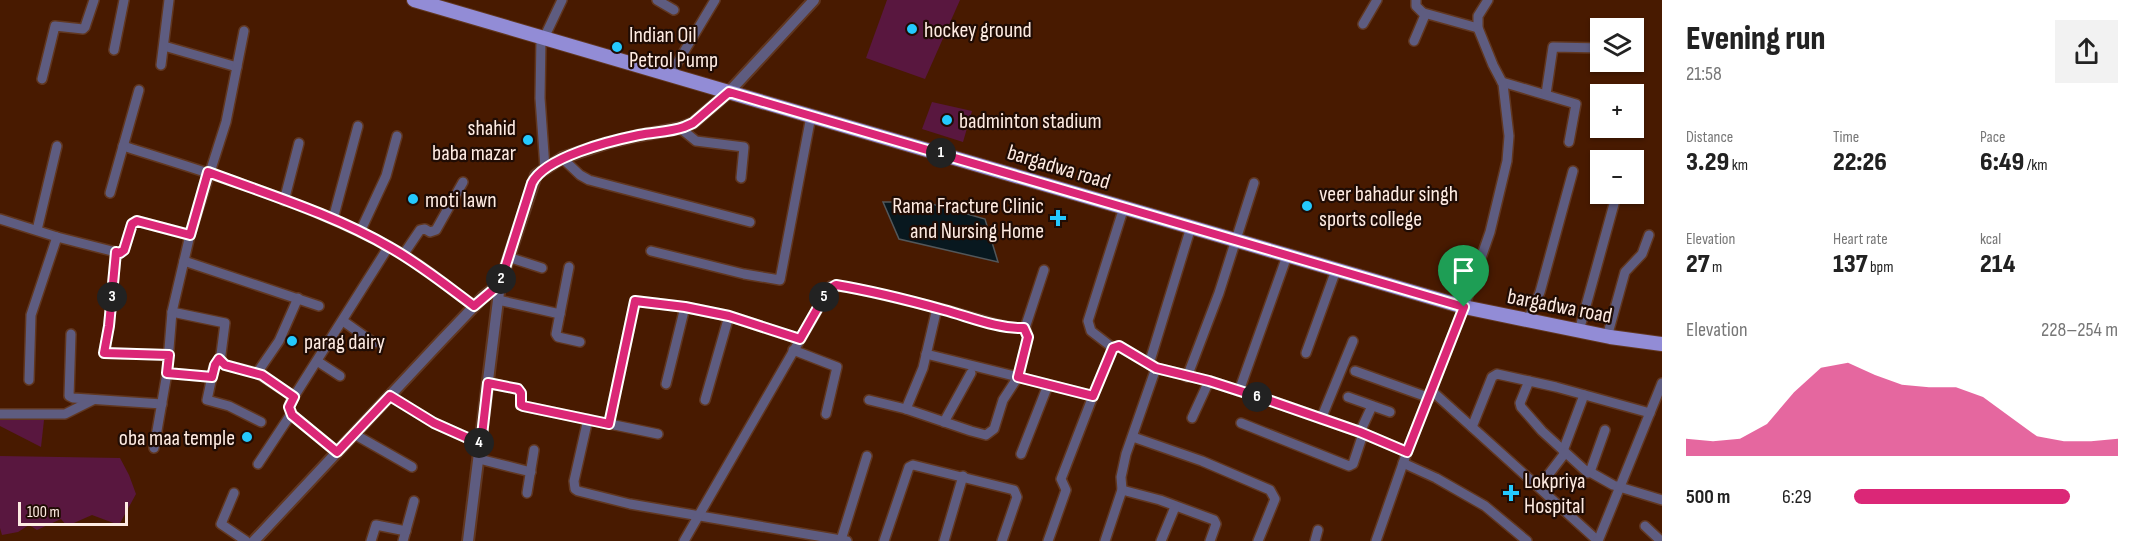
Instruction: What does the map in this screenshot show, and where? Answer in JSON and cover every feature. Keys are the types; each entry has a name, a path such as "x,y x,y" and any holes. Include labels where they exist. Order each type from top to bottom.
{"main road":[{"name":"bargadwa road","path":"414,0 1464,307 1607,337 1662,344"}],"street":[{"path":"42,80 55,26 83,29 94,0"},
{"path":"114,50 124,0"},
{"path":"161,65 169,0"},
{"path":"544,168 540,98 542,38 562,0"},
{"path":"657,0 674,10"},
{"path":"670,75 715,0"},
{"path":"687,134 693,123 729,92 814,0"},
{"path":"1363,24 1377,0"},
{"path":"1376,541 1490,232 1507,162 1509,135 1502,82 1478,28 1478,16 1488,0"},
{"path":"1413,1 1424,13 1478,28"},
{"path":"1414,41 1425,18 1424,13"},
{"path":"154,448 167,373 172,312 190,235 208,172 226,122 244,31"},
{"path":"164,46 237,67"},
{"path":"1546,94 1553,47 1590,48"},
{"path":"1502,82 1576,104 1569,142"},
{"path":"110,193 139,90"},
{"path":"651,251 744,274 780,280 811,116"},
{"path":"333,219 358,126"},
{"path":"468,541 500,284 536,175 544,168 568,164 637,135 687,134 698,142 744,147 741,178"},
{"path":"360,232 386,176 397,135"},
{"path":"284,201 299,143"},
{"path":"37,230 57,146"},
{"path":"123,146 208,172 333,219 389,246 474,306"},
{"path":"568,164 589,180 750,222"},
{"path":"1528,321 1540,292 1573,171"},
{"path":"403,255 420,230 430,232 436,230 463,182"},
{"path":"1187,377 1220,293 1234,241 1254,183"},
{"path":"1580,331 1614,204"},
{"path":"1113,348 1091,331 1088,321 1124,207"},
{"path":"0,219 120,253 124,250 132,224 137,221 190,235"},
{"path":"1106,541 1122,490 1121,477 1126,454 1191,227"},
{"path":"1607,337 1625,272 1642,254 1649,236"},
{"path":"29,380 31,315 57,237"},
{"path":"337,452 291,414 289,407 389,246"},
{"path":"116,252 104,353 169,355"},
{"path":"1239,391 1287,256"},
{"path":"508,257 542,268"},
{"path":"184,261 319,306"},
{"path":"569,267 557,336 580,342"},
{"path":"869,400 906,409 971,431 989,434 994,429 1003,400 1018,377 1028,337 1024,328 1044,270"},
{"path":"1306,353 1336,270"},
{"path":"255,541 474,306 500,284"},
{"path":"684,541 828,290 836,285 996,324 1024,328"},
{"path":"257,373 279,340 298,298"},
{"path":"498,300 560,314"},
{"path":"609,424 635,301 685,307 729,316 800,339"},
{"path":"666,384 685,307"},
{"path":"906,409 923,368 937,308"},
{"path":"172,312 225,323 219,359 215,365 207,400 229,406 261,422"},
{"path":"705,400 729,316"},
{"path":"343,321 374,343"},
{"path":"70,334 69,396 162,404"},
{"path":"1321,419 1353,340"},
{"path":"1048,541 1066,490 1061,480 1113,348 1119,346 1153,366 1239,391 1362,433 1407,452"},
{"path":"794,350 837,367 826,414"},
{"path":"926,354 1093,396"},
{"path":"219,359 225,365 257,373 294,397"},
{"path":"317,361 340,376"},
{"path":"1355,371 1431,394 1472,427 1598,541 1662,383"},
{"path":"167,373 212,377"},
{"path":"944,422 971,373"},
{"path":"1472,427 1494,375 1529,381 1650,412 1662,413"},
{"path":"1192,418 1209,381"},
{"path":"1529,381 1520,403 1521,407 1542,431 1588,473 1613,485 1661,496"},
{"path":"488,383 518,389 523,406 658,434"},
{"path":"1021,454 1048,385"},
{"path":"1539,487 1564,452 1584,395"},
{"path":"390,396 434,423 481,444"},
{"path":"1348,397 1390,412"},
{"path":"0,414 65,414 94,399"},
{"path":"1240,423 1349,466 1353,464 1372,406"},
{"path":"258,464 291,414"},
{"path":"588,419 574,482 575,489 578,491 630,504 844,540 867,456"},
{"path":"1590,472 1605,430"},
{"path":"354,434 412,467"},
{"path":"1132,437 1202,460 1270,490 1275,499 1258,541"},
{"path":"527,493 534,450"},
{"path":"479,459 531,472"},
{"path":"1403,463 1436,478 1485,506 1527,541"},
{"path":"884,541 911,465 1014,490 1017,497 1002,541"},
{"path":"944,541 963,476"},
{"path":"1122,490 1155,498 1216,521 1210,541"},
{"path":"234,493 221,524 246,541"},
{"path":"371,541 376,525 404,536 414,501"},
{"path":"1161,541 1175,507"},
{"path":"1645,526 1661,541"},
{"path":"1315,541 1318,530"}],"shaded area":[{"name":"hockey ground","path":"887,0 960,0 925,79 866,58"},
{"name":"badminton stadium","path":"932,102 972,111 963,142 922,129"},
{"path":"883,202 925,202 985,219 998,262 899,239"},
{"path":"0,419 44,420 41,447 0,426"},
{"path":"0,456 120,458 136,494 119,525 92,515 67,526 61,519 37,530 29,525 18,532 2,535 0,528"}],"place":[{"name":"hockey ground","path":"912,29"},
{"name":"Indian Oil Petrol Pump","path":"617,47"},
{"name":"badminton stadium","path":"947,120"},
{"name":"shahid baba mazar","path":"528,140"},
{"name":"moti lawn","path":"413,199"},
{"name":"veer bahadur singh sports college","path":"1307,206"},
{"name":"Rama Fracture Clinic and Nursing Home","path":"1058,218"},
{"name":"parag dairy","path":"292,341"},
{"name":"oba maa temple","path":"247,437"},
{"name":"Lokpriya Hospital","path":"1511,493"}],"route":[{"path":"729,92 1464,307 1407,452 1360,432 1271,401 1209,381 1156,368 1119,346 1113,348 1093,396 1029,381 1018,377 1028,337 1024,328 996,324 943,309 836,285 831,286 828,290 800,339 729,316 685,307 635,301 609,424 523,406 520,402 520,390 488,383 481,444 434,423 390,396 337,452 292,415 289,407 294,397 262,375 225,365 219,359 212,377 167,373 169,355 104,353 116,252 120,253 124,250 132,224 137,221 190,235 208,172 333,219 389,246 412,260 474,306 500,284 536,175 558,160 607,144 637,135 684,127 693,123 729,92"}]}
